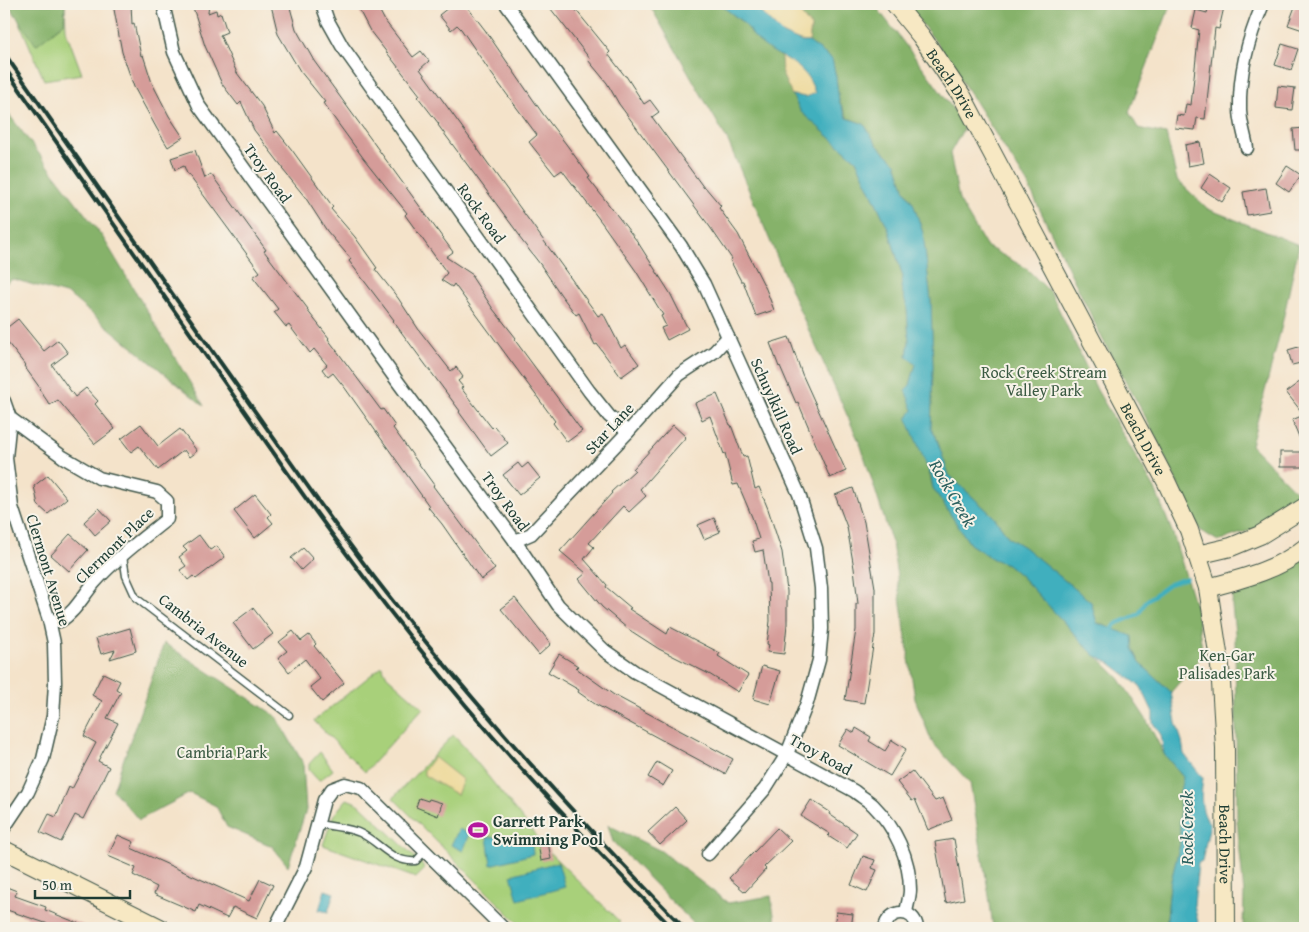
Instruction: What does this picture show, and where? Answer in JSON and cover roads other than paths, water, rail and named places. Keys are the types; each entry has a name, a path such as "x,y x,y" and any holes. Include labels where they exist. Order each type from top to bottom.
{"street":[{"name":"Troy Road","path":"163,4 174,52 199,106 515,541 558,605 605,651 635,672 854,791 873,805 888,823 902,846 908,867 910,890 906,913"},
{"name":"Rock Road","path":"322,4 328,21 342,46 589,391 608,416 628,432"},
{"name":"Schuylkill Road","path":"506,4 681,246 704,284 799,494 816,548 821,588 822,629 819,660 807,702 787,754 765,789 708,854"},
{"name":"Beach Drive","path":"894,4 920,36 962,96 1166,481 1189,530 1208,588 1220,666 1225,748 1226,928"},
{"path":"1247,148 1240,110 1243,70 1255,22 1263,4"},
{"name":"Star Lane","path":"515,541 531,534 628,432 679,375 714,352 728,337"},
{"name":"Clermont Avenue","path":"4,402 10,418 6,458 12,507 49,620 54,643 55,683 51,724 44,759 28,792 4,828"},
{"name":"Clermont Place","path":"10,418 63,456 100,478 157,492 167,501 167,519 122,556 94,583 69,616 60,621 49,620"},
{"path":"1197,555 1231,547 1260,535 1305,507"},
{"path":"1208,588 1249,577 1291,558 1305,548"},
{"path":"275,928 306,867 324,800 332,789 345,784 361,788 503,928"},
{"path":"4,850 160,928"},
{"path":"885,928 887,920 900,912 906,913 914,919 918,928"}],"lane":[{"name":"Cambria Avenue","path":"122,556 126,576 136,598 289,715"},
{"path":"317,824 360,833 388,854 408,862 416,861 425,851"}],"water":[{"name":"Rock Creek","path":"720,4 752,4 783,34 802,42 809,42 832,59 839,101 847,118 864,124 877,145 896,163 905,191 913,203 923,233 931,301 933,366 931,429 936,437 949,475 994,517 1009,538 1024,547 1091,602 1097,623 1132,636 1133,649 1140,663 1171,692 1184,754 1203,778 1202,808 1210,824 1202,861 1198,863 1194,905 1198,922 1195,928 1166,928 1170,885 1180,844 1180,792 1183,777 1164,754 1161,735 1153,723 1153,712 1141,687 1110,663 1094,655 1021,576 1007,564 993,559 970,544 933,488 931,476 907,419 913,410 905,390 910,385 916,364 907,356 909,342 907,307 901,287 903,277 888,228 856,160 801,112 792,95 806,97 815,93 804,73 790,61 764,46 744,24"},
{"path":"459,829 470,834 463,851 451,845"},
{"path":"487,837 531,837 533,854 491,865"},
{"path":"558,862 565,887 518,900 511,875"},
{"path":"325,890 334,893 328,912 319,910"}],"waterway":[{"path":"1111,631 1116,624 1139,614 1146,601 1169,584 1187,578"}],"railway":[{"path":"4,53 295,469 374,577 410,623 524,757 684,928"},
{"path":"4,67 287,472 397,621 516,763 672,928"}],"place":[{"name":"Garrett Park Swimming Pool","path":"478,830"}],"park label":[{"name":"Rock Creek Stream Valley Park","path":"1044,381"},
{"name":"Ken-Gar Palisades Park","path":"1227,664"},
{"name":"Cambria Park","path":"222,752"}]}
